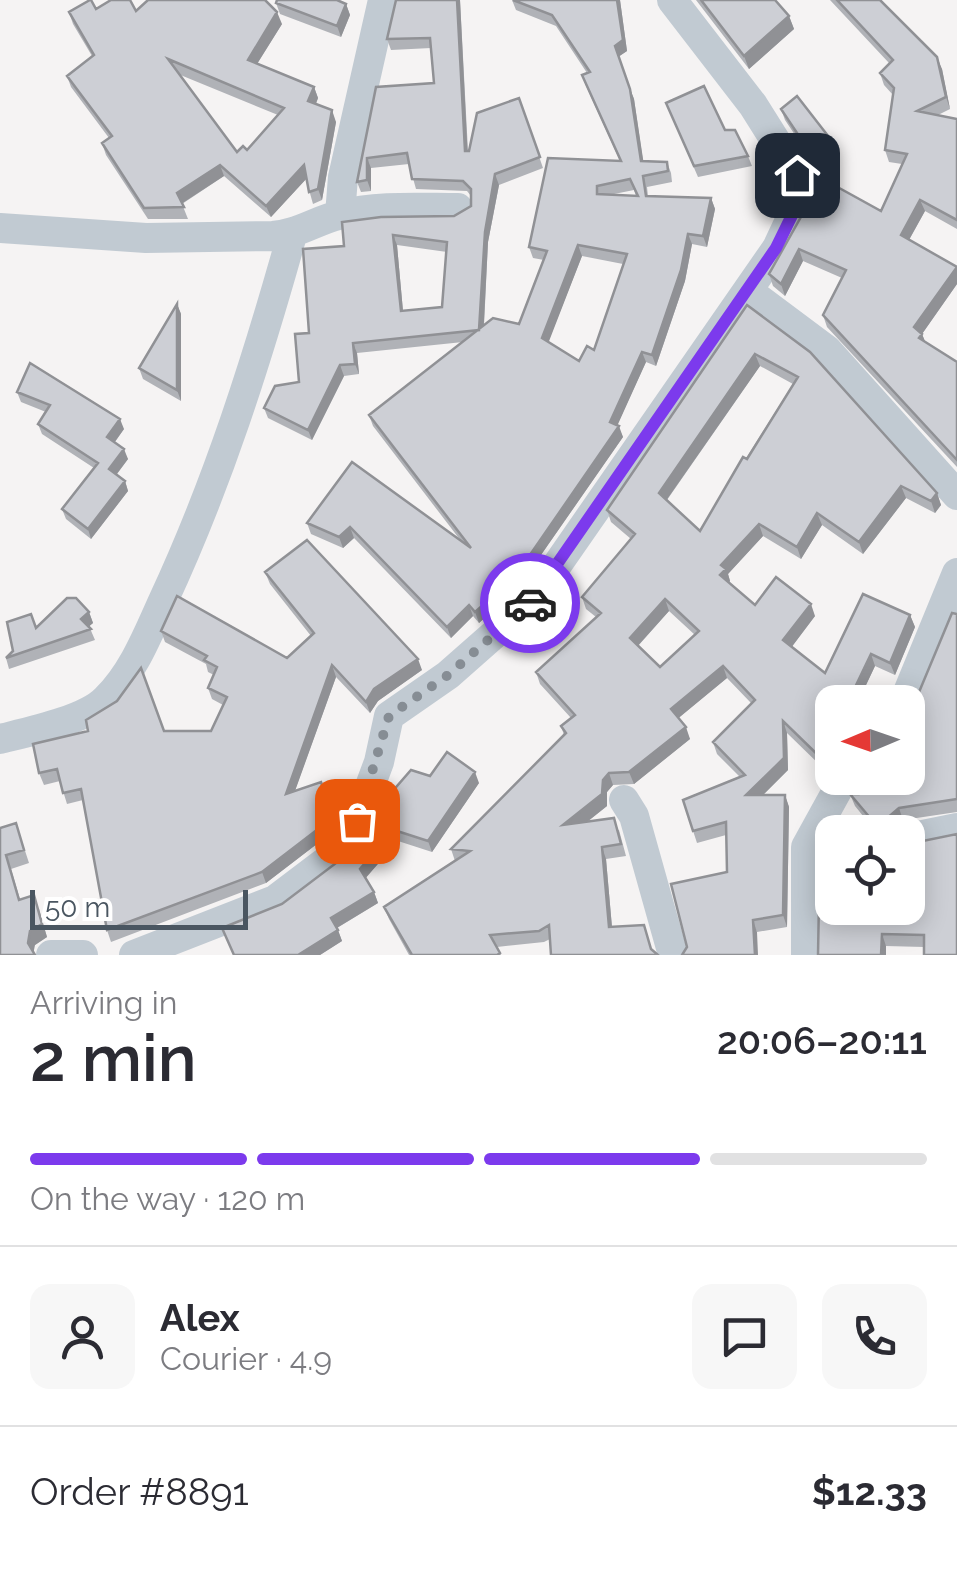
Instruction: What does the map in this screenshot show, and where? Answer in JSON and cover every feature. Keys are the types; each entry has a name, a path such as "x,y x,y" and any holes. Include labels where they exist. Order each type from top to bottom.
{"street":[{"path":"340,214 344,178 383,0"},
{"path":"134,955 275,900 340,850 357,821 379,762 389,716 448,675 532,601 776,248 798,203 797,175 753,105 672,0"},
{"path":"0,228 146,238 292,235 340,214 375,208 458,208"},
{"path":"0,739 60,722 105,701 141,650 177,572 252,378 292,235"},
{"path":"748,291 827,350 957,495"},
{"path":"911,685 957,573"},
{"path":"624,800 634,816 673,955"},
{"path":"925,835 957,828"},
{"path":"806,955 815,880"},
{"path":"51,955 83,955"}],"building":[{"path":"90,0 96,9 111,0 130,0 136,11 148,0 265,0 277,12 248,60 314,87 308,101 332,110 318,189 309,192 304,165 266,206 220,165 177,193 184,207 144,208 102,143 112,136 67,76 94,55 69,12","holes":["168,59 284,108 247,150 243,146 237,152"]},
{"path":"337,0 346,4 337,26 276,3"},
{"path":"396,0 457,0 465,151 469,151 477,113 519,98 540,157 495,174 485,232 479,330 353,343 355,364 340,365 308,430 264,408 275,386 299,382 295,334 309,333 303,249 344,246 342,222 454,216 471,206 471,189 463,181 412,179 407,153 367,158 367,180 357,182 376,87 434,83 430,38 387,39","holes":["393,235 447,242 442,307 401,311"]},
{"path":"513,0 617,0 623,40 615,46 630,89 641,161 667,162 668,171 643,176 646,196 711,198 703,236 688,234 681,270 652,355 642,352 610,422 619,426 514,578 475,612 469,605 447,627 350,527 339,537 307,523 352,462 471,548 369,415 493,318 519,324 547,251 529,247 548,158 621,161 582,75 590,72 552,15","holes":["630,179 638,196 597,194 597,186","578,245 627,254 594,350 587,346 579,361 542,338"]},
{"path":"701,0 775,0 789,16 744,56"},
{"path":"837,0 880,0 937,57 946,97 917,111 957,119 957,220 920,200 901,235 957,267 914,327 922,334 919,338 957,362 957,460 823,315 846,270 799,249 781,284 769,274 811,199 812,173 881,211 907,154 885,150 894,88 880,73 893,60"},
{"path":"704,86 725,130 735,130 748,156 694,166 666,103"},
{"path":"797,96 832,141 813,157 781,109"},
{"path":"177,304 177,390 139,368"},
{"path":"747,305 810,352 937,493 931,501 901,486 859,542 817,513 797,547 759,524 721,565 726,569 720,575 755,605 776,577 811,604 783,640 825,673 863,594 910,615 890,663 871,654 856,685 815,685 815,752 783,721 784,758 746,795 785,795 783,915 753,920 755,955 682,955 687,947 671,884 727,872 726,822 693,831 683,800 745,775 713,742 755,700 723,666 671,709 686,727 629,772 609,773 603,780 602,794 563,825 614,818 621,844 602,847 609,927 644,925 651,949 658,955 551,955 549,925 539,931 490,935 500,953 497,955 412,955 384,907 470,851 451,849 566,733 561,726 575,715 536,672 601,613 582,597 635,534 607,510","holes":["755,354 798,377 747,459 743,457 700,531 659,493","665,599 699,631 660,667 630,638"]},
{"path":"30,363 120,419 107,437 124,449 109,469 125,481 88,529 62,509 98,463 38,424 50,405 17,392"},
{"path":"307,540 418,659 374,689 366,702 332,665 286,794 321,782 331,811 322,826 262,872 107,930 81,789 63,793 57,769 39,773 33,744 88,731 86,720 117,701 141,668 164,731 211,731 227,697 208,688 217,667 204,660 207,656 161,631 177,596 287,658 314,633 265,572"},
{"path":"67,598 76,598 89,612 81,619 91,629 6,658 13,651 7,622 31,614 36,628"},
{"path":"952,613 957,614 957,799 899,808 891,815 868,815 851,795 925,795 922,685"},
{"path":"447,752 475,772 428,841 394,830 360,869 374,892 331,918 338,930 298,955 234,955 222,928 282,904 348,854 371,816 411,770 430,776"},
{"path":"16,823 24,850 6,855 19,900 34,895 42,924 30,931 28,943 35,955 0,955 0,828"},
{"path":"957,834 957,955 924,955 924,935 882,934 881,955 818,955 819,925 925,925 925,841"}],"way so far":[{"path":"357,821 379,762 389,716 448,675 530,603"}],"route":[{"path":"530,603 682,389 776,248 798,203 797,175"}]}
